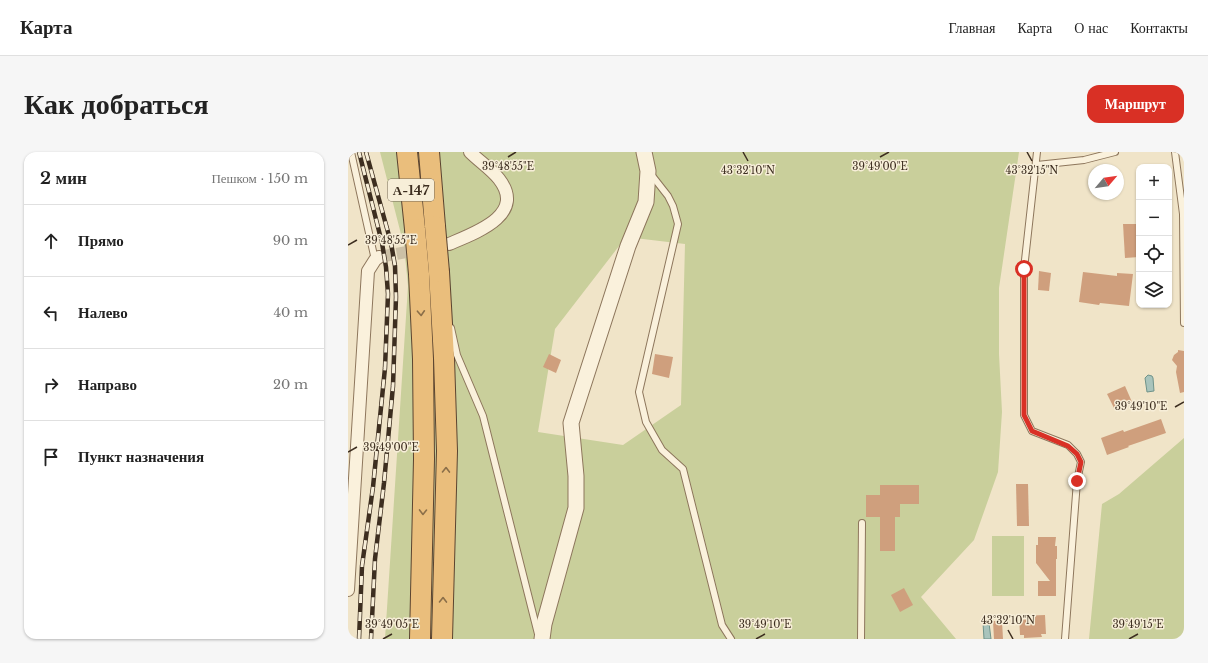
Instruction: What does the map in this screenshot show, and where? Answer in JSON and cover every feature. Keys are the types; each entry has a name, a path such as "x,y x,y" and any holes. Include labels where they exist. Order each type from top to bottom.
{"highway":[{"name":"А-147","path":"407,152 419,274 423,359 424,459 420,639"},
{"name":"А-147","path":"429,152 439,272 447,451 442,639"}],"street":[{"path":"449,244 474,233 492,222 503,213 507,204 505,191 499,179 470,152"},
{"path":"540,639 576,508 576,476 571,423 628,246 646,202 648,171 644,152"},
{"path":"348,590 368,271 377,258"}],"lane":[{"path":"351,152 377,258"},
{"path":"1037,152 1037,165 1024,269 1024,415 1032,431 1068,446 1077,454 1081,462 1077,481 1065,639"},
{"path":"1037,165 1084,160 1115,152"},
{"path":"1175,152 1183,214 1184,323"},
{"path":"648,171 668,196 673,206 678,224 639,392 646,422 652,433 662,450 684,469 722,624 731,639"},
{"path":"439,272 449,317"},
{"path":"450,325 457,355 483,416 540,639"},
{"path":"860,639 862,523"}],"green space":[{"path":"380,152 1019,152 999,288 999,354 1002,412 998,472 974,540 921,597 956,639 385,639 408,286 404,246","holes":["626,237 685,244 681,405 623,445 538,432 555,329"]},
{"path":"1184,438 1184,639 1089,639 1102,504 1119,494"},
{"path":"992,536 1024,536 1024,596 992,596"}],"water":[{"path":"1148,375 1152,376 1153,378 1154,391 1147,392 1145,378"},
{"path":"983,623 989,623 991,639 984,639"}],"building":[{"path":"1123,224 1136,224 1136,257 1125,258"},
{"path":"1039,271 1051,273 1049,291 1038,290"},
{"path":"1083,272 1117,276 1117,273 1133,274 1129,306 1100,303 1099,305 1079,302"},
{"path":"1178,350 1184,351 1184,392 1180,393 1176,372 1177,366 1172,360"},
{"path":"549,354 561,360 556,373 543,367"},
{"path":"655,354 673,357 669,378 652,374"},
{"path":"1125,386 1132,402 1115,410 1107,394"},
{"path":"1161,419 1166,433 1107,455 1101,438 1123,430 1124,432"},
{"path":"1016,484 1028,484 1029,526 1017,526"},
{"path":"880,485 919,485 919,504 900,504 900,517 895,517 895,551 880,551 880,517 866,517 866,495 880,495"},
{"path":"1038,537 1056,537 1056,596 1038,596 1038,581 1050,581 1036,563 1036,545 1038,545"},
{"path":"904,588 913,605 900,612 891,595"},
{"path":"1045,615 1046,634 1041,634 1042,637 1024,638 1024,635 1020,635 1019,616"},
{"path":"993,621 1002,621 1003,639 994,639"}],"tunnel":[{"path":"379,257 423,249"}],"railway":[{"path":"359,152 382,243 388,294 385,368 373,487 362,566 359,639"},
{"path":"366,152 391,243 395,266 396,297 393,386 375,559 371,639"}],"route":[{"path":"1024,269 1024,415 1032,431 1068,446 1077,454 1081,462 1077,481"}]}
